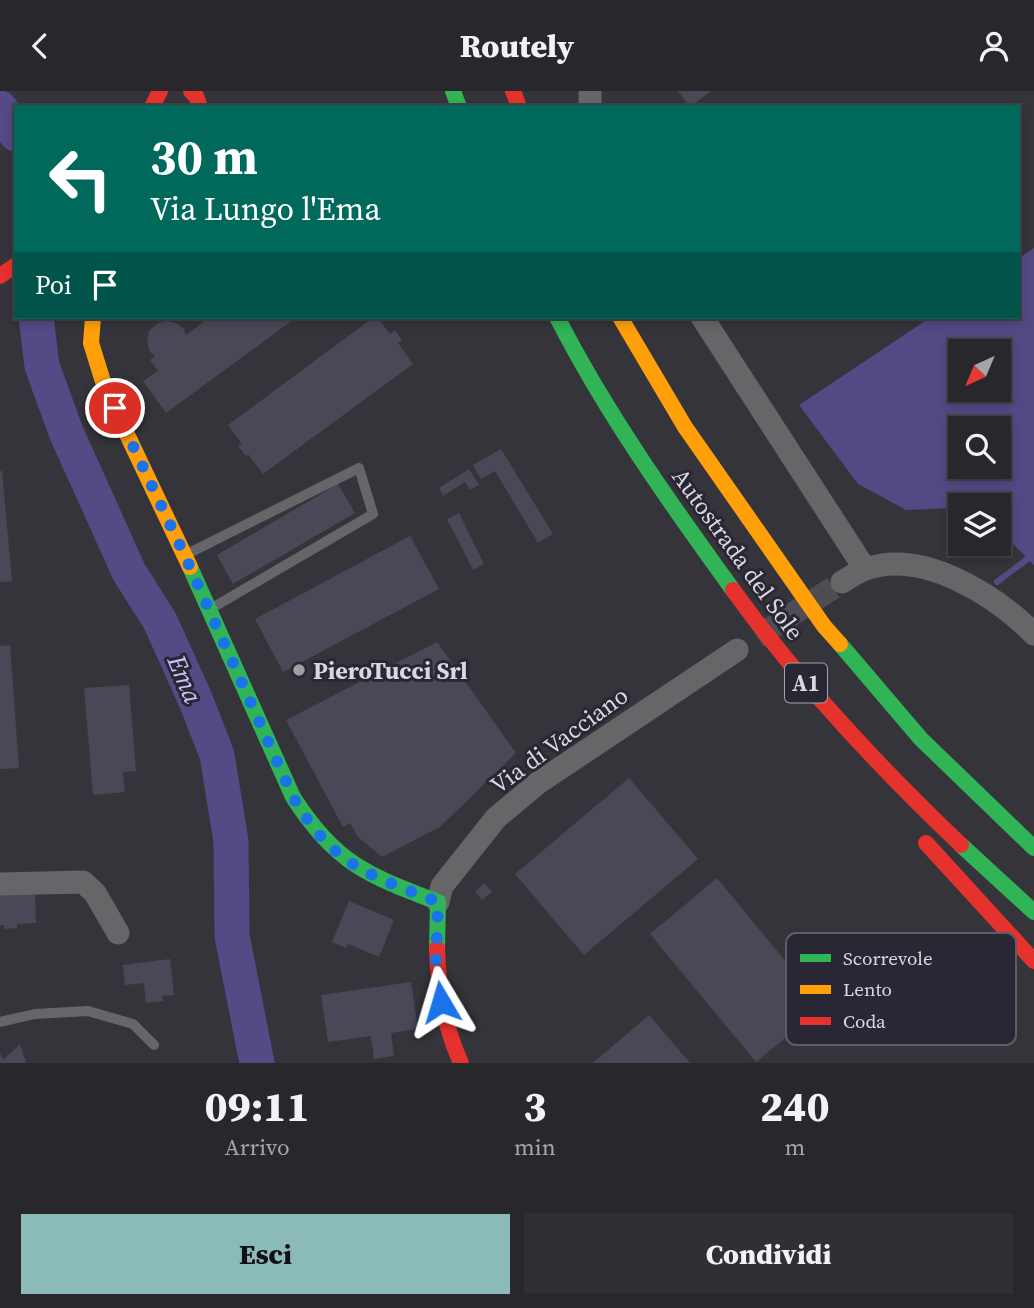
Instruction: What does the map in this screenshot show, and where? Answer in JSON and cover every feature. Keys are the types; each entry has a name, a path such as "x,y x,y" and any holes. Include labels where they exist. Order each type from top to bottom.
{"main road":[{"path":"93,319 92,343 105,389 185,556 293,797 314,829 333,851 356,868 438,902"},
{"name":"Autostrada del Sole","path":"558,319 616,421 726,582 789,664 855,738 1034,912"},
{"name":"Autostrada del Sole","path":"621,319 685,427 824,627 921,739 1034,848"},
{"path":"616,421 664,521"},
{"path":"917,833 1008,933"},
{"name":"Via di Vacciano","path":"438,902 438,981 444,1022 461,1063"},
{"path":"1016,941 1034,961"}],"street":[{"path":"703,319 865,569"},
{"path":"842,582 865,569 899,564 934,571 961,580 991,599 1034,634"},
{"name":"Via di Vacciano","path":"438,902 442,886 496,818 538,783 744,645"},
{"path":"0,884 83,882 95,893 118,933"}],"lane":[{"path":"185,556 359,468 373,514 209,610"},
{"path":"0,1022 35,1014 88,1011 133,1024 154,1045"}],"shaded area":[{"path":"1034,248 1034,565 1011,542 1011,493 948,493 948,508 906,510 858,484 799,405 928,319 1020,319 1020,257"}],"building":[{"path":"678,91 711,91 693,105 688,105"},
{"path":"207,319 294,319 166,413 143,381 158,371 150,360 155,357 149,350 149,331 158,323 166,321 176,323 183,328 186,335"},
{"path":"371,319 379,319 390,334 395,330 402,340 398,343 413,364 263,474 248,454 246,456 238,446 242,444 228,425"},
{"path":"501,449 553,534 538,543 495,471 481,479 473,465"},
{"path":"469,469 479,485 470,490 465,482 443,496 439,488"},
{"path":"0,471 12,581 0,582"},
{"path":"338,484 355,513 233,584 217,555"},
{"path":"459,513 484,564 473,570 447,519"},
{"path":"410,536 439,589 283,672 255,619"},
{"path":"437,642 516,753 440,827 382,857 358,837 350,823 343,827 286,720"},
{"path":"10,645 19,768 0,769 0,646"},
{"path":"129,685 136,771 123,772 125,792 93,795 84,688"},
{"path":"629,778 698,859 584,955 515,874"},
{"path":"717,878 786,962 786,1037 756,1062 650,934"},
{"path":"484,883 492,892 482,900 475,892"},
{"path":"35,890 36,923 17,924 17,928 4,929 4,925 0,925 0,891"},
{"path":"349,901 394,920 379,957 348,944 346,948 332,942"},
{"path":"170,959 174,995 162,996 163,1001 146,1003 144,983 125,985 123,965"},
{"path":"411,982 418,1029 391,1033 394,1056 374,1059 371,1036 328,1042 321,995"},
{"path":"649,1015 690,1063 593,1063"},
{"path":"20,1044 26,1063 0,1063 0,1053 3,1060"}],"waterway":[{"name":"Ema","path":"0,108 14,131"},
{"name":"Ema","path":"36,319 42,366 66,432 129,572 160,621 217,755 231,841 232,936 257,1063"},
{"path":"997,582 1034,554"}],"tunnel":[{"path":"757,637 842,582"}],"traffic: fast":[{"path":"453,91 458,105"},
{"path":"558,319 618,423 733,590"},
{"path":"190,567 293,797 323,837 355,864 391,883 438,902 437,948"},
{"path":"840,644 921,739 1034,848"},
{"path":"961,845 1034,912"}],"traffic: slow":[{"path":"93,319 91,343 105,388 190,567"},
{"path":"621,319 685,427 824,626 840,644"}],"traffic: jam":[{"path":"153,105 160,91"},
{"path":"191,91 199,105"},
{"path":"513,91 518,105"},
{"path":"0,276 14,266"},
{"path":"733,590 785,658 841,723 961,845"},
{"path":"926,843 1008,933"},
{"path":"1016,941 1034,961"},
{"path":"437,948 443,1007 461,1063"}],"place":[{"name":"PieroTucci Srl","path":"299,670"}],"route":[{"path":"115,408 304,816 325,844 356,868 438,902 436,960 441,1002"}]}
